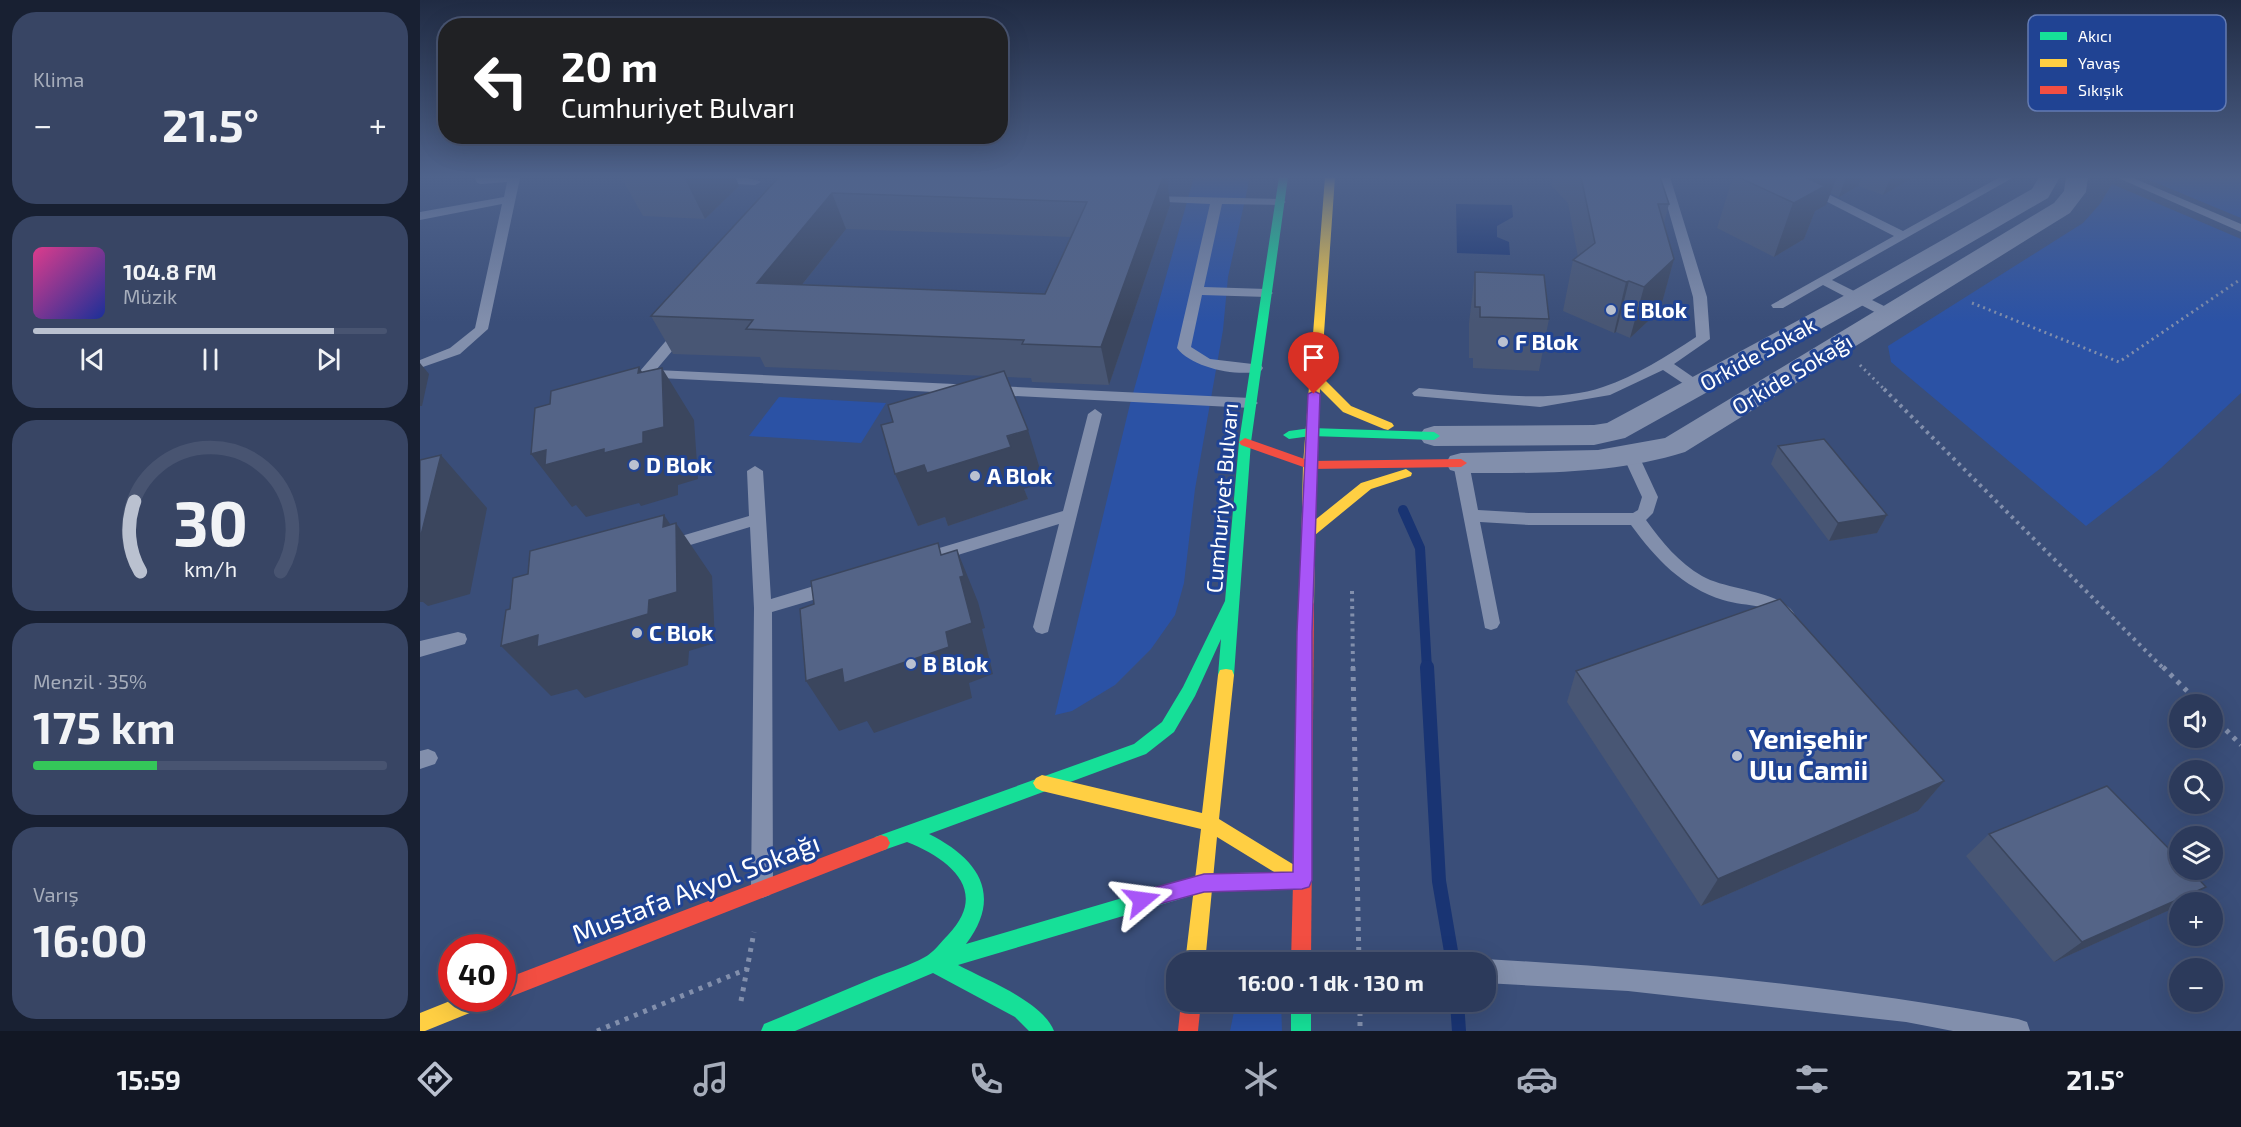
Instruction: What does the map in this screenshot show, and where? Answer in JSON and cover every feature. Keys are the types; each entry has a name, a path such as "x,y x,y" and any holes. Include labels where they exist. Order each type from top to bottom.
{"street":[{"name":"Cumhuriyet Bulvarı","path":"1196,952 1234,597 1245,442 1277,225"},
{"path":"1301,952 1309,465 1326,225"},
{"name":"Orkide Sokak","path":"1434,436 1594,435 1615,431 1858,298 1984,225"},
{"name":"Orkide Sokağı","path":"1461,463 1557,461 1631,456 1649,454 1675,445 2035,225"},
{"path":"1315,376 1335,402 1346,411 1394,427 1434,436"},
{"path":"1245,442 1311,432 1434,436"},
{"path":"1245,442 1309,465 1461,463"},
{"path":"1307,534 1366,486 1390,476 1461,463"},
{"name":"Mustafa Akyol Sokağı","path":"516,984 762,887 1140,749 1168,727 1189,691 1234,597"},
{"path":"1042,783 1210,823 1302,880"},
{"path":"908,833 941,845 968,867 975,892 968,926 934,963"},
{"path":"771,1031 934,963 1204,883 1302,880"},
{"path":"934,963 1022,1010 1044,1031"},
{"path":"420,1023 448,1012"},
{"path":"1188,1031 1190,1012"},
{"path":"1301,1012 1301,1031"}],"lane":[{"path":"420,364 455,351 481,329 503,225"},
{"path":"1212,225 1184,348 1202,362 1256,368"},
{"path":"1419,393 1540,402 1605,392 1664,364 1703,339 1700,297 1678,225"},
{"path":"1882,225 1904,236"},
{"path":"1778,304 1923,225"},
{"path":"1822,280 1891,315"},
{"path":"1197,291 1267,293"},
{"path":"691,321 645,374 1251,403"},
{"path":"1664,364 1698,387"},
{"path":"1042,627 1095,414"},
{"path":"1470,515 1529,519 1636,519 1645,513 1650,497 1631,456"},
{"path":"1461,463 1491,623"},
{"path":"755,471 763,608 762,887"},
{"path":"911,563 1070,515"},
{"path":"647,552 758,519"},
{"path":"1636,519 1666,560 1698,584 1729,595 1755,597 1770,603 1801,631"},
{"path":"763,608 854,581"},
{"path":"420,650 458,639"},
{"path":"1496,972 1628,979 1906,1010 2018,1031"}],"path":[{"path":"1972,303 2119,362 2241,279"},
{"path":"1840,345 2190,694"},
{"path":"1352,591 1359,952"},
{"path":"2223,727 2241,745"},
{"path":"597,1031 748,968 762,887"},
{"path":"1359,1012 1360,1031"}],"shaded area":[{"path":"1180,225 1239,225 1228,277 1223,330 1195,489 1184,583 1175,615 1151,649 1115,685 1072,711 1055,715 1130,404"},
{"path":"1456,225 1499,225 1497,237 1509,242 1510,255 1457,253"},
{"path":"2080,225 2208,225 2241,239 2241,393 2161,468 2086,526 1891,362 1888,346"},
{"path":"779,397 886,403 861,443 749,436"},
{"path":"1234,1012 1281,1012 1282,1031 1230,1031"}],"building":[{"path":"735,225 805,225 757,283 1045,294 1076,225 1145,225 1101,347 1022,344 1024,340 746,329 753,320 651,316"},
{"path":"1591,225 1664,225 1674,259 1644,287 1573,260 1595,243"},
{"path":"1475,272 1544,275 1549,319 1480,317 1480,307 1475,307"},
{"path":"639,367 638,373 662,368 664,427 643,432 643,443 604,453 604,449 545,465 546,450 531,454 535,408 550,404 551,391"},
{"path":"1004,371 1028,430 1007,436 1011,447 927,473 924,465 895,474 881,425 893,422 888,405"},
{"path":"1824,439 1887,515 1838,523 1778,446"},
{"path":"441,455 420,539 420,460"},
{"path":"664,515 663,527 676,523 677,592 649,600 648,614 537,647 538,635 501,646 506,610 510,609 513,578 528,574 530,551"},
{"path":"938,543 941,555 957,550 964,576 960,577 972,623 946,632 949,647 844,683 842,669 806,681 800,609 814,604 811,581"},
{"name":"Yenişehir Ulu Camii","path":"1780,599 1944,781 1718,879 1576,671"},
{"path":"2107,786 2169,849 2169,880 2199,880 2206,887 2195,892 2169,892 2169,903 2082,942 1989,834"}],"waterway":[{"path":"1403,510 1420,548 1427,669"},
{"path":"1427,667 1439,881 1451,952"},
{"path":"1458,1012 1459,1031"}],"traffic: fast":[{"path":"1226,675 1245,442 1277,225"},
{"path":"1289,435 1311,432 1434,436"},
{"path":"881,843 1140,749 1168,727 1189,691 1234,597"},
{"path":"907,833 938,847 952,857 964,868 972,880 975,894 973,911 965,929 934,963"},
{"path":"771,1031 934,963 1100,912 1204,883 1303,880"},
{"path":"934,963 1022,1010 1044,1031"},
{"path":"1301,1012 1301,1031"}],"traffic: slow":[{"path":"1307,604 1309,465 1326,225"},
{"path":"1315,376 1347,409 1388,426"},
{"path":"1307,534 1366,486 1406,473"},
{"path":"1196,952 1226,675"},
{"path":"1042,783 1210,823 1303,880"},
{"path":"420,1023 448,1012"}],"traffic: jam":[{"path":"1245,442 1309,465 1461,463"},
{"path":"1301,952 1307,604"},
{"path":"516,985 881,843"},
{"path":"1188,1031 1190,1012"}],"place":[{"name":"E Blok","path":"1611,310"},
{"name":"F Blok","path":"1503,342"},
{"name":"D Blok","path":"634,465"},
{"name":"A Blok","path":"975,476"},
{"name":"C Blok","path":"637,633"},
{"name":"B Blok","path":"911,664"},
{"name":"Yenişehir Ulu Camii","path":"1737,756"}],"route":[{"path":"1142,900 1204,883 1302,880 1304,632 1309,465 1314,394"}]}
